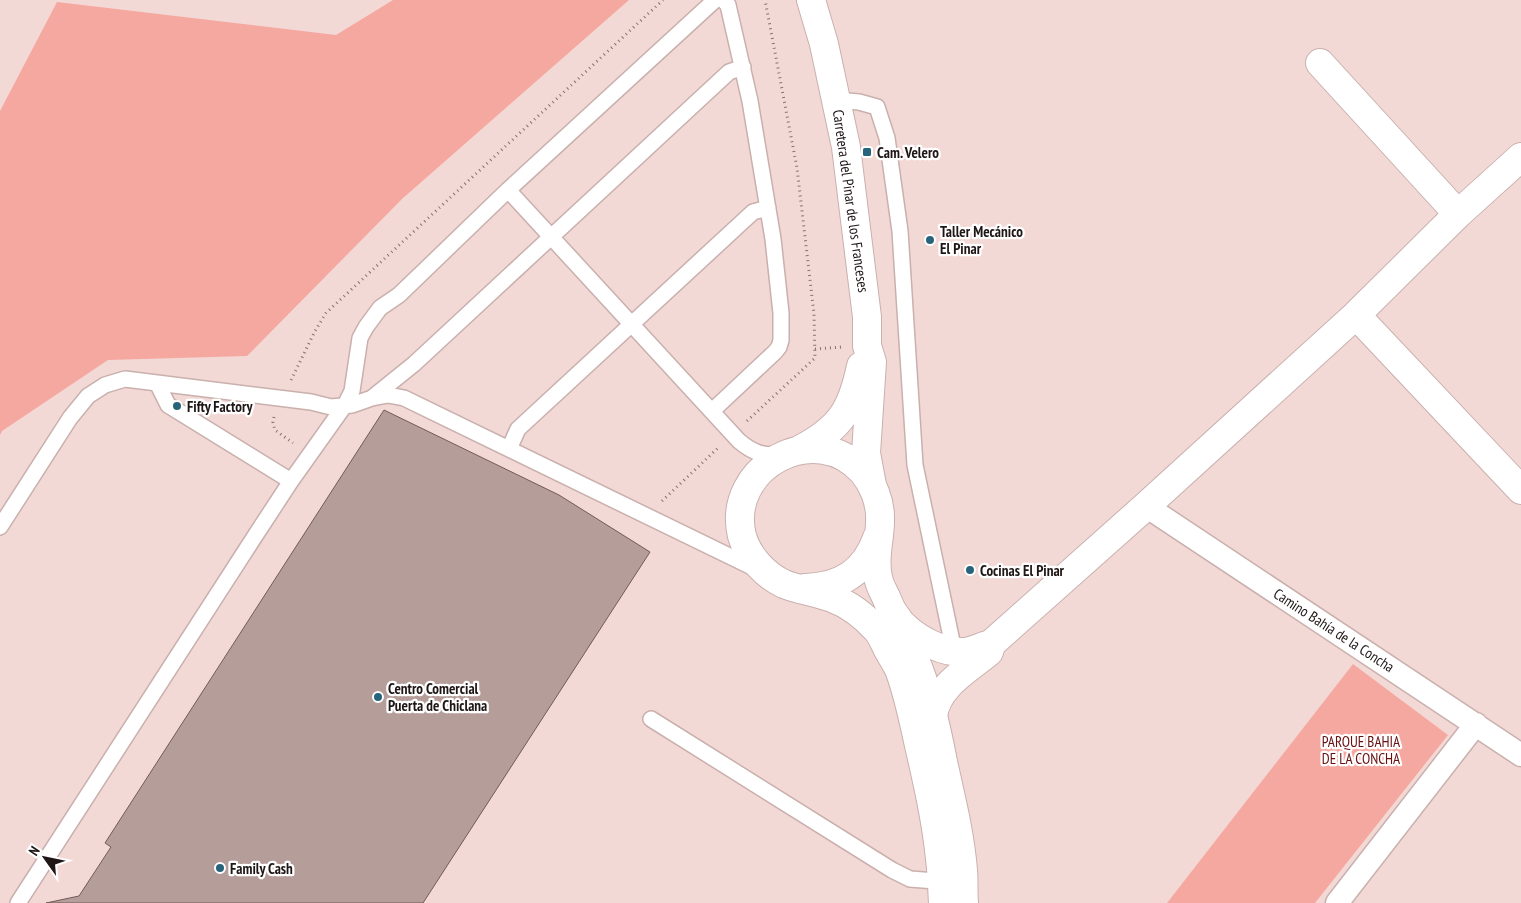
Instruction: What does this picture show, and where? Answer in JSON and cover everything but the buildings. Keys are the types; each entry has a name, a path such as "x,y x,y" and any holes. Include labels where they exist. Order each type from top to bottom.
{"street":[{"name":"Carretera del Pinar de los Franceses","path":"811,0 824,44 848,156 867,317 867,346 872,362 866,453 872,485"},
{"path":"1320,63 1458,214"},
{"path":"892,611 904,627 937,648 963,652 991,644 1356,315 1458,214 1521,157"},
{"path":"1356,315 1521,490"},
{"name":"Carretera del Pinar de los Franceses","path":"793,451 820,439 836,425 848,408 857,386 861,362 867,346"},
{"path":"818,449 834,452 849,460 862,471 872,485 878,501 880,518 876,556 878,578 918,668 933,716 952,802 963,870 953,892 940,860 930,795 912,714 899,670 878,631 858,612 834,599 786,584 771,577 759,566 749,552 742,536 740,519 742,503 748,487 770,461 793,451 818,449"},
{"name":"Camino Bahía de la Concha","path":"1146,506 1521,755"},
{"path":"802,588 819,588 836,584 851,575 863,564 873,550 878,534"},
{"path":"933,716 937,699 942,692 951,682 989,652 991,644"},
{"path":"1337,903 1476,724"}],"lane":[{"path":"18,903 291,481 345,405 352,390 360,338 366,326 380,308 399,295 508,190 715,0"},
{"path":"712,411 775,352 781,340 781,313 773,239 750,101 728,5 723,0"},
{"path":"372,398 414,364 729,72 743,68"},
{"path":"836,100 860,102 877,107 887,138 900,231 915,465 954,651"},
{"path":"508,190 748,449 760,454 773,455 793,451"},
{"path":"509,449 518,429 753,212 768,208"},
{"path":"0,527 70,418 88,396 105,385 125,379 331,406 352,405 388,395 404,398 771,577"},
{"path":"158,383 168,405 291,481"},
{"path":"651,719 892,870 910,879 953,892"}],"path":[{"path":"311,454 277,433 272,422 315,331 326,313 663,0"}],"green space":[{"path":"393,0 629,0 402,199 247,356 108,360 2,431 0,435 0,111 57,2 336,35"},
{"name":"PARQUE BAHIA DE LA CONCHA","path":"1353,664 1448,735 1315,903 1167,903"}],"place":[{"name":"Cam. Velero","path":"867,152"},
{"name":"Taller Mecánico El Pinar","path":"930,240"},
{"name":"Fifty Factory","path":"177,406"},
{"name":"Cocinas El Pinar","path":"970,570"},
{"name":"Centro Comercial Puerta de Chiclana","path":"378,697"},
{"name":"Family Cash","path":"220,868"}]}
